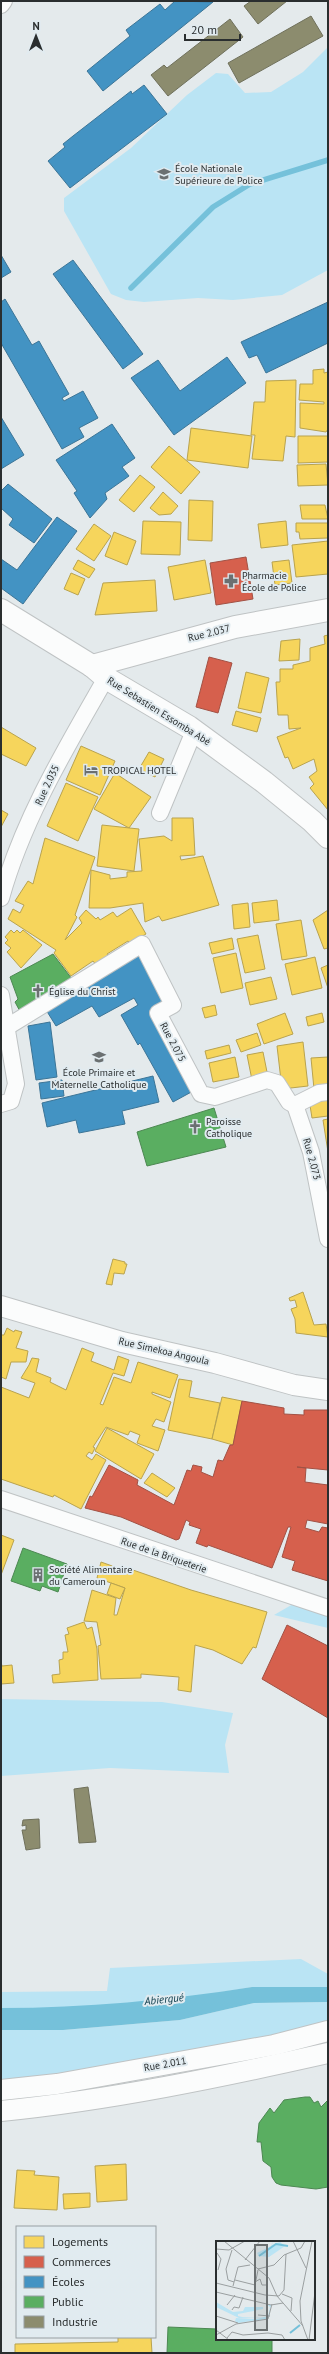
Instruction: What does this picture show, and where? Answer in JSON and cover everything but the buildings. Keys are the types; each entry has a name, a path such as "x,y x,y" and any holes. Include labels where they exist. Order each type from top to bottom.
{"main road":[{"name":"Rue Sebastien Essomba Abé","path":"1,610 194,731 264,782 312,821 328,837"},
{"name":"Rue 2.037","path":"99,672 235,627 328,610"}],"street":[{"path":"1,5 4,1"},
{"name":"Rue 2.035","path":"1,898 9,868 99,672"},
{"path":"160,812 194,731"},
{"name":"Rue 2.075","path":"7,1027 142,944 173,1005 158,1013 201,1094 215,1097 267,1080 273,1080 289,1102 295,1105"},
{"path":"1,995 16,1084 6,1103"},
{"path":"295,1105 319,1093 328,1092"},
{"name":"Rue 2.073","path":"295,1105 311,1152 328,1239"},
{"name":"Rue Simekoa Angoula","path":"1,1306 122,1342 215,1363 294,1385 328,1390"},
{"name":"Rue de la Briqueterie","path":"1,1499 328,1608"},
{"name":"Rue 2.011","path":"1,2090 57,2084 259,2047 328,2031"},
{"name":"Rue 2.011","path":"1,2111 60,2105 276,2065 328,2053"}],"shaded area":[{"path":"328,47 328,270 282,295 233,300 198,298 144,302 126,300 111,294 64,211 64,198 131,148 187,95 216,73 228,74 245,93 271,92 303,72"},
{"path":"300,1600 328,1608 328,1628 274,1615"},
{"path":"1,1699 162,1702 233,1713 225,1745 229,1773 110,1768 1,1776"},
{"path":"301,1959 328,1974 328,1987 252,1987 180,1999 63,2008 1,2008 1,1992 107,1991 110,1968"},
{"path":"328,2002 328,2031 1,2090 1,2030 63,2030 180,2020 254,2003"}],"water":[{"name":"Abiergué","path":"252,1987 328,1987 328,2002 254,2003 180,2020 63,2030 1,2030 1,2008 96,2005 190,1996"}],"waterway":[{"path":"131,288 213,207 250,184 328,160"}],"place":[{"name":"École Nationale Supérieure de Police","path":"164,174"},
{"name":"Pharmacie École de Police","path":"231,581"},
{"name":"TROPICAL HOTEL","path":"91,770"},
{"name":"Église du Christ","path":"38,991"},
{"name":"École Primaire et Maternelle Catholique","path":"99,1057"},
{"name":"Paroisse Catholique","path":"195,1127"},
{"name":"Société Alimentaire du Cameroun","path":"38,1575"}]}
